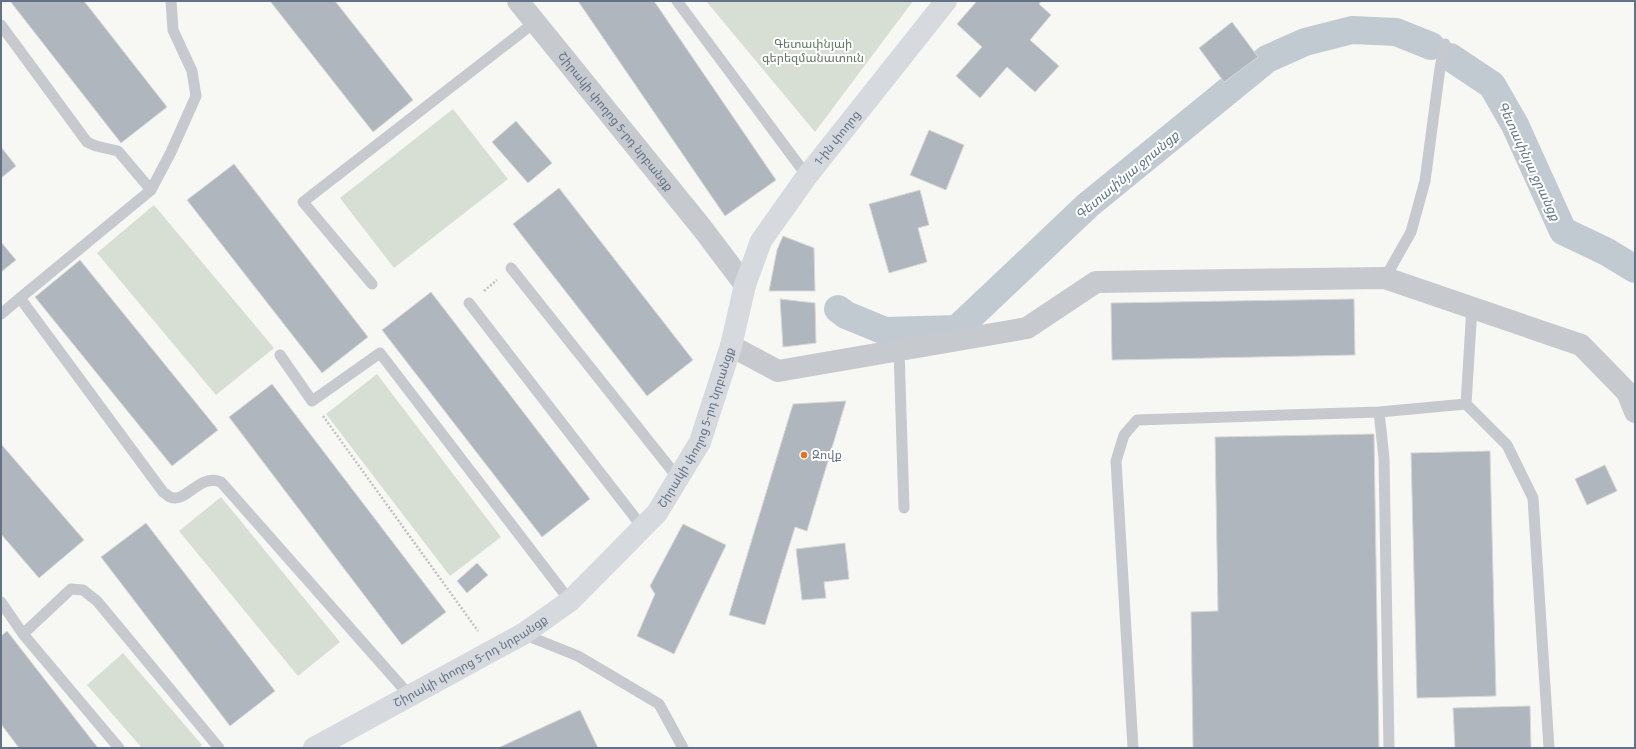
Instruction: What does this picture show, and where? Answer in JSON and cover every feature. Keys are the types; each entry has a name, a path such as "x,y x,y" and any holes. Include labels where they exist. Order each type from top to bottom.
{"main road":[{"name":"1-ին փողոց","path":"745,285 760,241 807,176 946,1"},
{"name":"Շիրակի փողոց 5-րդ նրբանցք","path":"314,748 523,634 570,601 657,514 700,442 731,346 745,285"}],"street":[{"name":"Շիրակի փողոց 5-րդ նրբանցք","path":"518,1 702,228 745,285"},
{"path":"731,346 778,371 1027,328 1096,282 1385,278 1581,345 1627,392 1635,412"}],"lane":[{"path":"1,314 151,190 171,152 196,96 192,71 172,30 171,1"},
{"path":"677,1 807,176"},
{"path":"372,284 303,202 535,22"},
{"path":"1,25 87,142 96,146 118,151 151,190"},
{"path":"1385,278 1410,232 1425,181 1440,68 1445,44"},
{"path":"511,268 678,478"},
{"path":"20,298 163,492 171,497 179,498 207,481 214,480 222,482 410,696"},
{"path":"469,303 643,528"},
{"path":"1472,307 1466,404 1507,444 1533,498 1549,748"},
{"path":"899,350 904,508"},
{"path":"280,355 312,401 380,353 570,601"},
{"path":"1133,748 1116,462 1124,435 1137,420 1379,412 1466,404"},
{"path":"1379,412 1384,458 1389,748"},
{"path":"23,634 72,589 83,590 97,601 220,748"},
{"path":"1,602 23,634 119,748"},
{"path":"523,634 578,656 659,704 683,748"}],"path":[{"path":"469,303 511,268"},
{"path":"312,401 492,651"}],"green space":[{"name":"Գետափնյաի գերեզմանատուն","path":"706,1 913,1 815,132"},
{"path":"453,109 508,179 394,268 340,198"},
{"path":"154,205 274,348 216,395 97,253"},
{"path":"377,374 501,537 450,576 326,414"},
{"path":"221,497 340,642 298,676 179,531"},
{"path":"123,653 202,745 199,748 142,748 87,685"}],"building":[{"path":"10,1 84,1 167,107 121,143"},
{"path":"270,1 335,1 413,100 373,132"},
{"path":"578,1 654,1 776,180 725,216"},
{"path":"977,1 1041,1 1039,4 1051,15 1030,40 1059,66 1035,92 1007,67 980,98 956,76 982,47 957,24"},
{"path":"1232,22 1258,57 1224,82 1199,48"},
{"path":"516,121 552,163 528,183 492,142"},
{"path":"929,130 964,145 946,190 910,175"},
{"path":"1,147 16,166 1,178"},
{"path":"234,164 368,337 322,373 187,200"},
{"path":"559,188 693,360 647,396 513,224"},
{"path":"920,190 929,225 918,228 927,262 889,273 869,204"},
{"path":"783,236 814,248 815,291 769,291 777,250"},
{"path":"1,242 16,260 1,272"},
{"path":"80,260 218,430 172,466 35,297"},
{"path":"431,292 590,499 542,537 382,330"},
{"path":"780,299 815,303 816,343 783,347"},
{"path":"1354,299 1355,355 1112,360 1111,303"},
{"path":"272,384 446,612 402,645 229,417"},
{"path":"846,401 807,531 795,527 765,625 729,615 793,404"},
{"path":"1374,434 1379,748 1193,748 1191,612 1218,611 1215,437"},
{"path":"1,444 84,540 39,578 1,534"},
{"path":"1490,451 1496,696 1417,698 1411,453"},
{"path":"1605,465 1617,491 1587,505 1575,479"},
{"path":"146,523 275,691 230,726 101,557"},
{"path":"683,524 726,545 674,654 637,636 655,594 650,586"},
{"path":"845,543 849,579 824,582 826,598 802,600 796,549"},
{"path":"477,563 488,575 467,593 457,581"},
{"path":"7,631 98,748 19,748 1,724 1,636"},
{"path":"1530,706 1531,748 1455,748 1453,708"},
{"path":"580,710 598,748 498,748"}],"waterway":[{"name":"Գետափնյա ջրանցք","path":"838,309 846,315 885,331 957,329 1088,205 1267,59 1305,42 1352,30 1396,32 1431,46"},
{"name":"Գետափնյա ջրանցք","path":"1450,57 1492,85 1515,125 1563,231 1607,252 1635,269"}],"place":[{"name":"Զովք","path":"804,455"}]}
